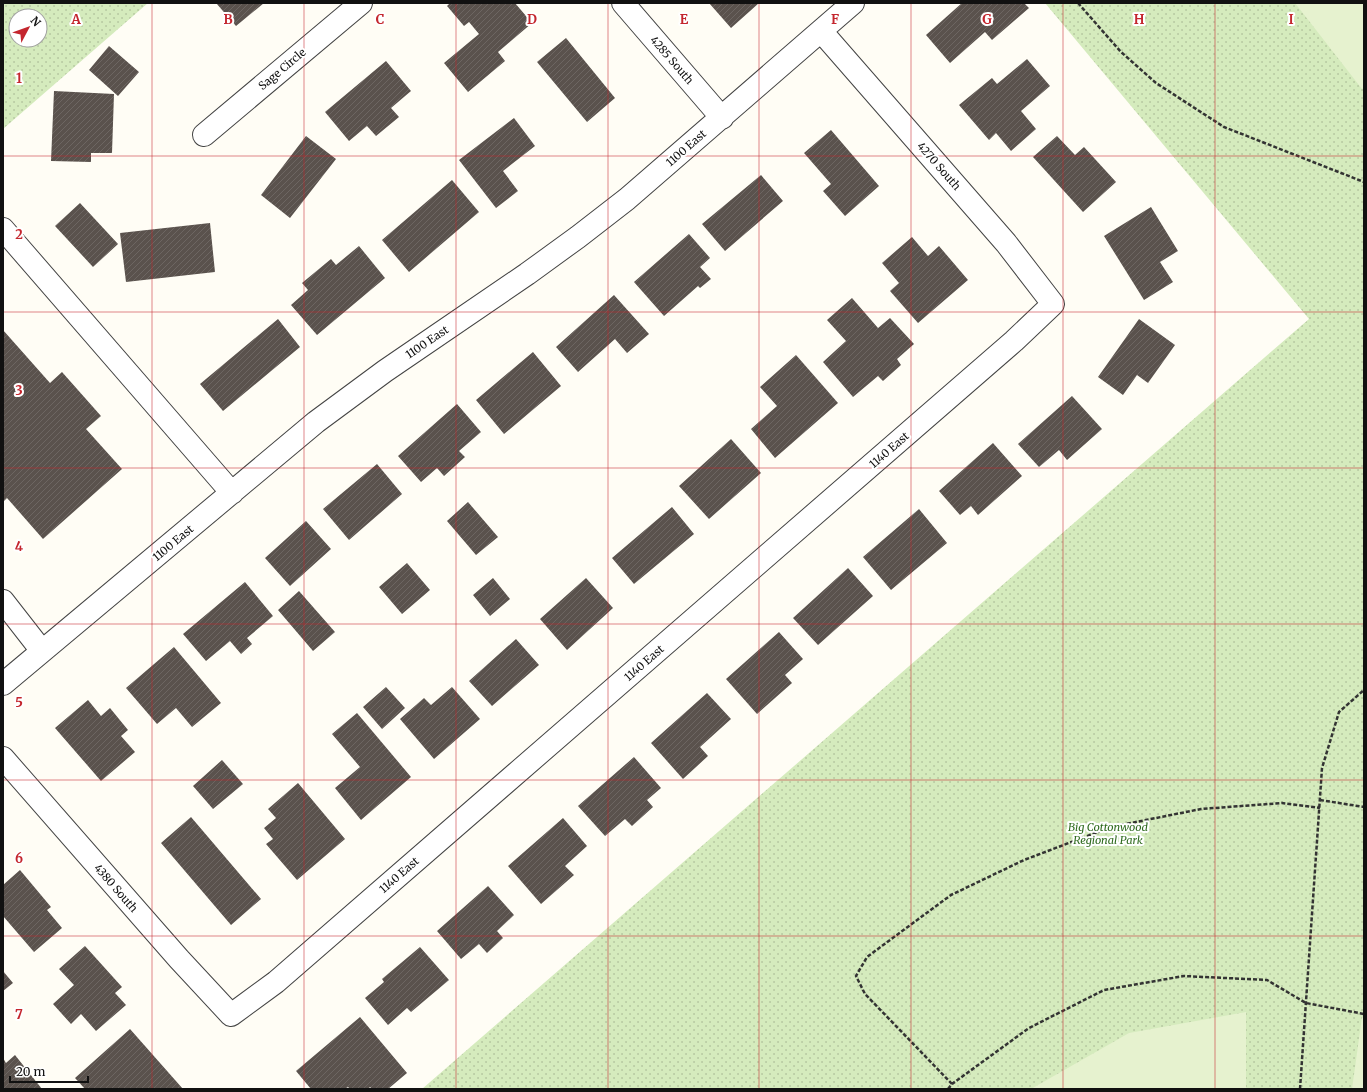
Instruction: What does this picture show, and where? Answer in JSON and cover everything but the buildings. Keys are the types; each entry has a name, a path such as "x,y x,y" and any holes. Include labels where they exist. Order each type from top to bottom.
{"street":[{"name":"Sage Circle","path":"204,135 361,3"},
{"name":"4285 South","path":"623,3 722,118"},
{"name":"1100 East","path":"3,684 316,422 385,371 527,274 627,199 853,3"},
{"name":"4270 South","path":"821,31 1006,243 1053,304"},
{"path":"3,229 232,493"},
{"name":"1140 East","path":"231,1015 276,982 1014,341 1053,304"},
{"path":"3,601 42,651"},
{"name":"4380 South","path":"3,758 179,959 231,1015"}],"path":[{"path":"1078,3 1121,52 1156,83 1224,127 1364,182"},
{"path":"1300,1089 1322,768 1339,712 1364,690"},
{"path":"1320,800 1364,807"},
{"path":"952,1084 865,994 856,976 867,957 951,895 1024,860 1111,827 1201,810 1282,803 1320,808"},
{"path":"948,1089 952,1084 1029,1028 1104,990 1184,976 1267,980 1306,1003 1364,1014"}],"green space":[{"path":"3,3 148,3 3,129"},
{"name":"Big Cottonwood Regional Park","path":"1045,3 1364,3 1364,1089 422,1089 1309,319"},
{"path":"1295,3 1364,3 1364,87 1362,89"},
{"path":"1246,1012 1246,1089 1031,1089 1129,1033"},
{"path":"1362,1017 1364,1018 1364,1089 1352,1089"}]}
